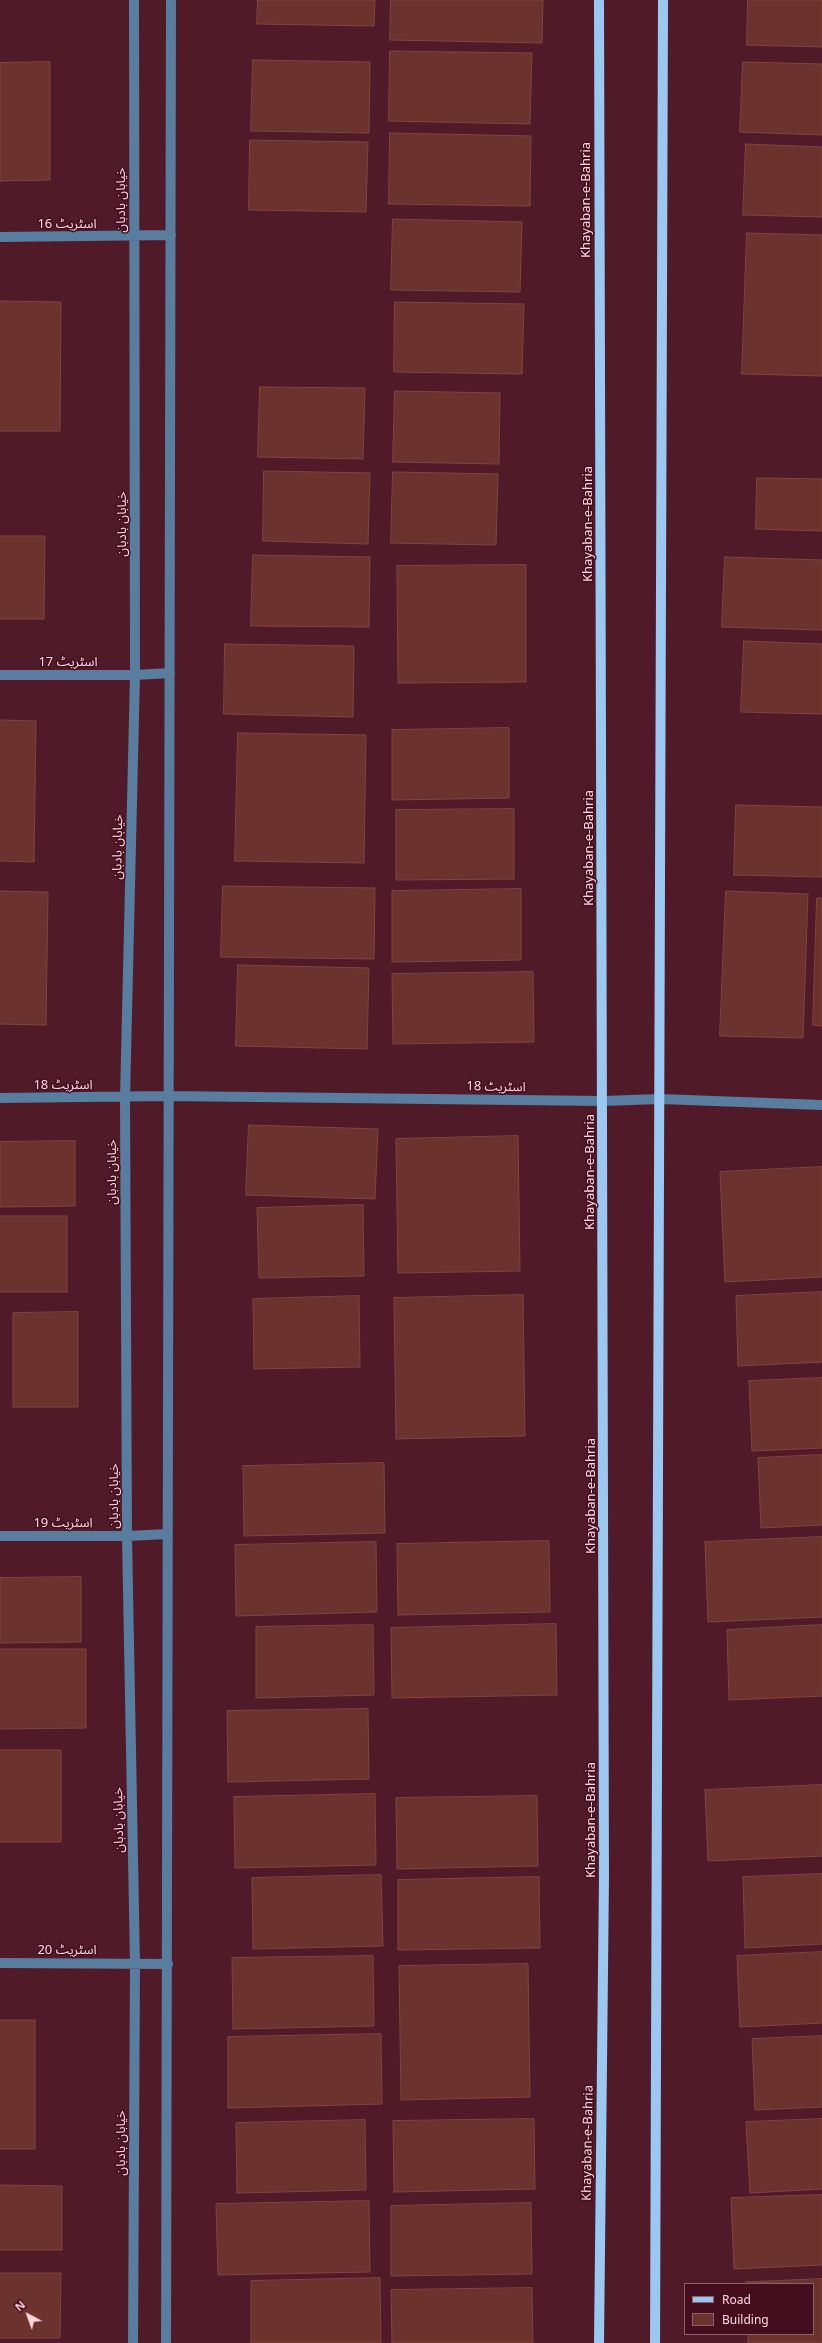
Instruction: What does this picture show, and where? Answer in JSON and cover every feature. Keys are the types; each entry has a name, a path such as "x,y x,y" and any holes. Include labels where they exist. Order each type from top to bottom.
{"main road":[{"name":"Khayaban-e-Bahria","path":"599,0 604,1876 599,2343"},
{"path":"655,2343 663,0"}],"street":[{"name":"خیابان بادبان","path":"133,2343 135,1964 127,1536 125,1098 135,675 134,0"},
{"path":"166,2343 168,1964 167,1534 170,1096 171,0"},
{"name":"اسٹریٹ 16","path":"0,237 171,235"},
{"name":"اسٹریٹ 17","path":"0,675 135,675 170,673"},
{"name":"اسٹریٹ 18","path":"0,1098 125,1098 170,1096 603,1101 660,1099 822,1105"},
{"name":"اسٹریٹ 19","path":"0,1536 127,1536 167,1534"},
{"name":"اسٹریٹ 20","path":"0,1963 168,1964"}],"building":[{"path":"258,0 375,0 374,26 257,24"},
{"path":"391,0 543,0 542,43 390,40"},
{"path":"748,0 822,0 822,47 747,45"},
{"path":"390,51 532,53 530,124 389,121"},
{"path":"253,60 370,62 369,133 251,131"},
{"path":"50,62 50,180 0,181 0,63"},
{"path":"743,62 822,64 822,135 740,132"},
{"path":"390,133 531,136 530,206 389,204"},
{"path":"250,140 368,142 366,212 249,210"},
{"path":"746,144 822,147 822,217 743,215"},
{"path":"393,219 522,222 520,292 391,290"},
{"path":"747,233 822,235 822,376 742,374"},
{"path":"0,301 61,302 60,431 0,431"},
{"path":"395,302 524,304 522,374 394,372"},
{"path":"260,387 365,388 363,459 258,457"},
{"path":"395,391 500,393 499,464 393,462"},
{"path":"264,471 370,473 368,544 263,541"},
{"path":"393,472 498,474 496,545 391,543"},
{"path":"757,478 822,479 822,531 756,529"},
{"path":"0,536 45,536 44,619 0,619"},
{"path":"253,555 370,557 369,627 251,626"},
{"path":"725,557 822,560 822,630 722,627"},
{"path":"526,565 526,682 398,683 397,566"},
{"path":"744,641 822,644 822,714 741,712"},
{"path":"225,644 354,646 353,717 224,714"},
{"path":"0,720 36,721 34,862 0,861"},
{"path":"509,728 509,798 392,800 392,730"},
{"path":"238,733 366,735 364,863 235,861"},
{"path":"736,805 822,807 822,877 734,875"},
{"path":"514,809 514,879 396,880 396,810"},
{"path":"223,886 375,888 374,959 221,957"},
{"path":"521,889 521,960 392,962 392,891"},
{"path":"0,891 48,892 46,1025 0,1024"},
{"path":"726,891 808,894 803,1038 720,1036"},
{"path":"817,898 822,898 822,1026 813,1025"},
{"path":"238,965 369,968 367,1049 236,1046"},
{"path":"533,972 534,1042 393,1044 392,974"},
{"path":"249,1125 378,1129 375,1199 246,1195"},
{"path":"518,1136 520,1271 398,1273 396,1139"},
{"path":"75,1141 75,1206 0,1207 0,1142"},
{"path":"822,1167 822,1277 725,1282 720,1172"},
{"path":"363,1205 364,1276 259,1278 257,1208"},
{"path":"0,1216 67,1216 67,1292 0,1292"},
{"path":"822,1292 822,1362 738,1366 736,1296"},
{"path":"523,1295 525,1436 396,1439 394,1298"},
{"path":"359,1296 360,1367 254,1369 253,1299"},
{"path":"78,1312 78,1407 13,1407 13,1313"},
{"path":"822,1378 822,1448 752,1451 749,1381"},
{"path":"822,1455 822,1525 761,1528 758,1458"},
{"path":"384,1463 385,1533 244,1536 243,1466"},
{"path":"822,1537 822,1617 708,1622 705,1542"},
{"path":"549,1541 550,1612 398,1615 397,1544"},
{"path":"376,1542 377,1612 236,1616 235,1545"},
{"path":"81,1577 81,1642 0,1643 0,1578"},
{"path":"556,1624 557,1695 392,1698 391,1628"},
{"path":"373,1625 374,1695 256,1698 256,1627"},
{"path":"822,1625 822,1696 729,1700 727,1630"},
{"path":"0,1649 86,1649 86,1728 0,1729"},
{"path":"368,1709 369,1779 228,1782 227,1711"},
{"path":"0,1750 61,1750 61,1842 0,1842"},
{"path":"822,1785 822,1856 708,1861 705,1790"},
{"path":"375,1794 376,1865 235,1868 234,1797"},
{"path":"537,1796 538,1866 397,1869 396,1798"},
{"path":"822,1874 822,1944 745,1948 743,1877"},
{"path":"381,1875 383,1946 253,1949 252,1878"},
{"path":"539,1877 540,1948 398,1950 398,1880"},
{"path":"822,1952 822,2023 740,2027 737,1956"},
{"path":"373,1956 374,2026 233,2029 232,1958"},
{"path":"528,1964 530,2097 401,2100 399,1966"},
{"path":"0,2020 35,2020 35,2149 0,2149"},
{"path":"381,2034 382,2104 228,2108 228,2037"},
{"path":"822,2036 822,2107 755,2110 752,2039"},
{"path":"534,2119 535,2189 394,2192 393,2121"},
{"path":"822,2119 822,2189 750,2193 746,2122"},
{"path":"365,2120 366,2190 237,2193 236,2123"},
{"path":"0,2185 62,2186 62,2250 0,2250"},
{"path":"822,2195 822,2265 734,2269 731,2198"},
{"path":"369,2201 370,2272 218,2275 216,2204"},
{"path":"531,2203 532,2274 391,2276 391,2206"},
{"path":"0,2273 61,2273 60,2338 0,2338"},
{"path":"380,2278 381,2343 251,2343 251,2281"},
{"path":"822,2279 822,2343 748,2343 748,2335 814,2335 814,2283 746,2282"},
{"path":"532,2288 533,2343 392,2343 391,2290"}]}
